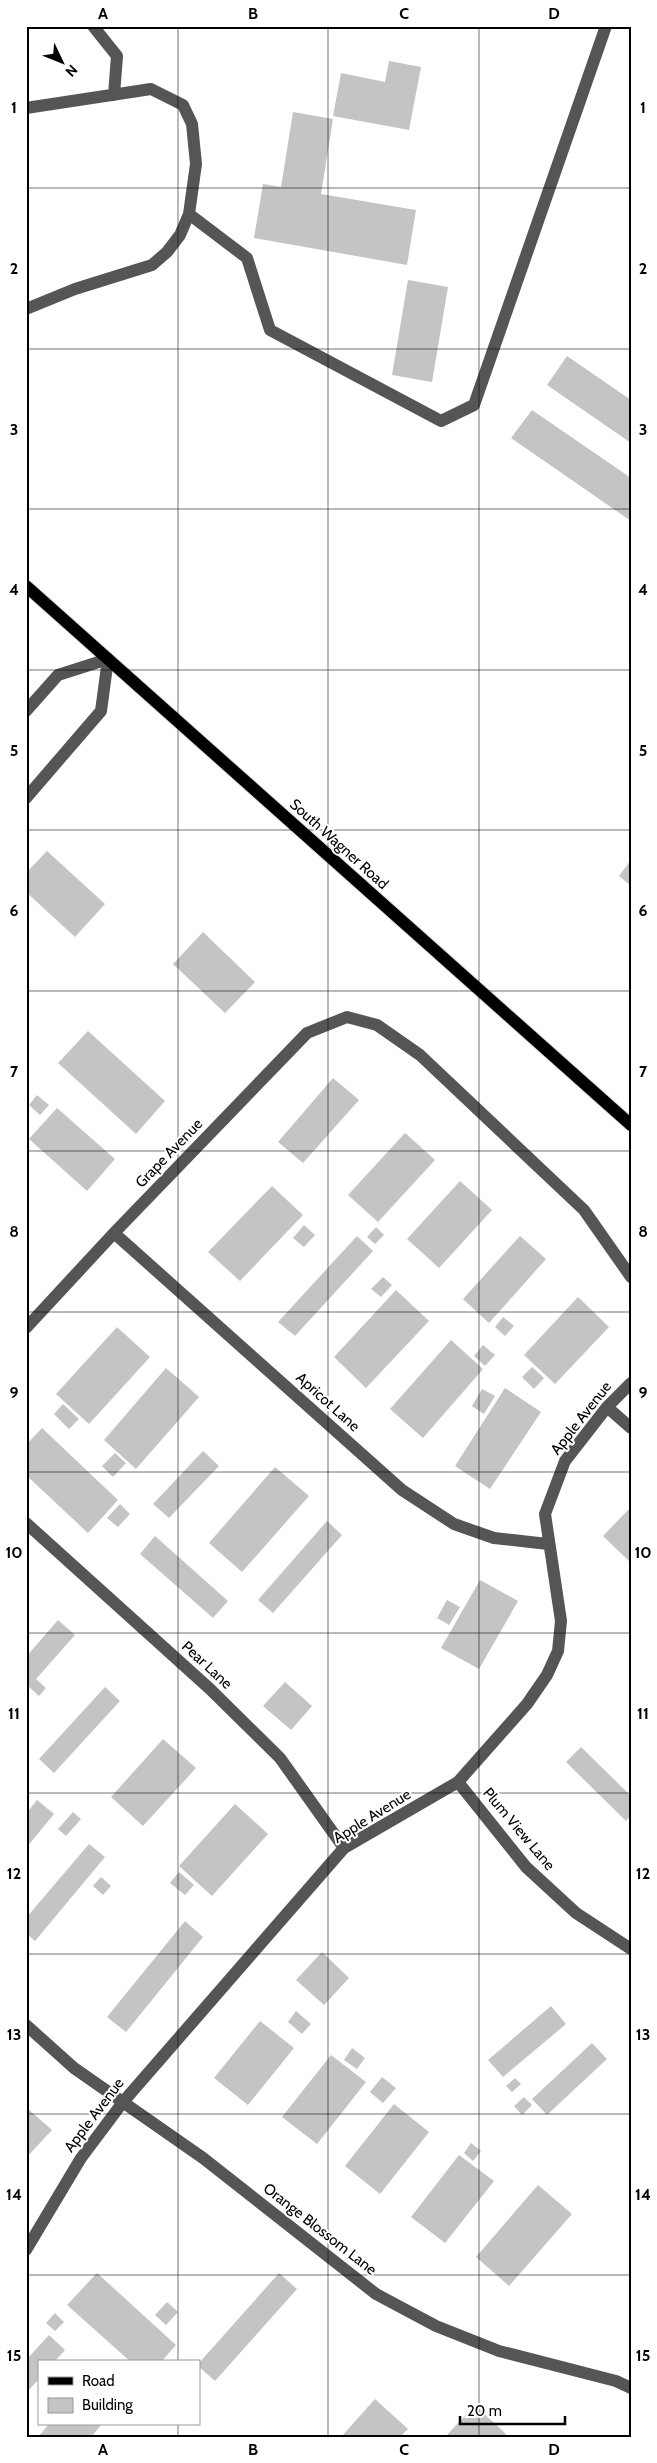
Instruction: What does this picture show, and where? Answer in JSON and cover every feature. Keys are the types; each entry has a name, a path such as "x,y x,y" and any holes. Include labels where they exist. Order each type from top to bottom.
{"main road":[{"name":"South Wagner Road","path":"26,586 631,1125"}],"street":[{"path":"93,26 117,56 114,95"},
{"path":"189,214 247,258 270,330 441,420 474,405 606,26"},
{"path":"26,108 151,90 182,105 192,124 196,164 189,214 180,235 168,252 152,265 75,289 26,309"},
{"path":"26,710 58,675 108,660 101,711 26,798"},
{"name":"Grape Avenue","path":"26,1328 114,1232 307,1033 347,1017 377,1026 420,1055 584,1210 631,1277"},
{"name":"Apricot Lane","path":"114,1232 402,1490 454,1524 494,1538 548,1544"},
{"name":"Apple Avenue","path":"26,2250 81,2158 123,2102 344,1848 458,1782 527,1704 547,1675 558,1652 560,1621 545,1514 565,1461 608,1406 631,1383"},
{"path":"608,1406 631,1428"},
{"name":"Pear Lane","path":"26,1523 210,1689 280,1758 344,1848"},
{"name":"Plum View Lane","path":"458,1782 526,1867 576,1913 631,1949"},
{"name":"Orange Blossom Lane","path":"26,2025 74,2068 203,2158 376,2294 436,2326 499,2351 616,2381 631,2388"}],"building":[{"path":"389,61 421,67 409,130 333,116 341,73 385,82"},
{"path":"293,112 333,119 321,194 416,210 407,265 254,238 263,184 281,187"},
{"path":"408,280 448,287 432,382 392,375"},
{"path":"567,356 631,400 631,443 547,385"},
{"path":"532,410 631,478 631,521 511,438"},
{"path":"47,851 105,904 75,937 26,892 26,873"},
{"path":"631,860 631,886 619,876"},
{"path":"203,932 255,982 225,1013 173,964"},
{"path":"88,1031 165,1101 136,1134 58,1063"},
{"path":"333,1078 359,1100 303,1163 278,1142"},
{"path":"37,1095 49,1105 40,1115 29,1105"},
{"path":"57,1108 115,1159 87,1191 29,1139"},
{"path":"405,1133 435,1160 378,1222 348,1195"},
{"path":"460,1181 492,1210 439,1268 407,1239"},
{"path":"272,1186 303,1215 240,1281 208,1252"},
{"path":"304,1225 315,1235 304,1247 293,1238"},
{"path":"376,1227 384,1235 375,1244 367,1237"},
{"path":"357,1236 373,1251 295,1336 278,1322"},
{"path":"520,1236 546,1259 489,1323 463,1299"},
{"path":"383,1277 392,1285 381,1297 371,1289"},
{"path":"396,1290 429,1321 366,1388 334,1357"},
{"path":"578,1297 609,1327 555,1384 524,1355"},
{"path":"503,1317 514,1326 505,1336 495,1327"},
{"path":"117,1327 150,1357 89,1424 56,1394"},
{"path":"451,1340 483,1369 423,1438 390,1409"},
{"path":"483,1345 495,1355 485,1366 474,1356"},
{"path":"532,1367 544,1378 534,1389 522,1377"},
{"path":"166,1368 199,1397 136,1469 104,1440"},
{"path":"505,1388 541,1412 490,1489 455,1466"},
{"path":"482,1389 495,1396 484,1414 472,1406"},
{"path":"63,1404 79,1419 69,1429 54,1414"},
{"path":"42,1428 118,1500 88,1533 26,1475 26,1445"},
{"path":"203,1451 219,1466 169,1518 153,1504"},
{"path":"115,1453 126,1463 113,1477 102,1466"},
{"path":"275,1467 309,1496 242,1572 209,1543"},
{"path":"120,1504 130,1514 118,1527 107,1518"},
{"path":"631,1507 631,1563 603,1536"},
{"path":"327,1521 342,1535 273,1613 258,1600"},
{"path":"155,1536 228,1601 213,1618 140,1554"},
{"path":"480,1580 518,1601 479,1669 441,1648"},
{"path":"447,1600 460,1607 449,1625 437,1618"},
{"path":"58,1620 75,1635 36,1679 46,1688 39,1696 28,1686 26,1688 26,1657"},
{"path":"285,1682 312,1706 291,1730 263,1706"},
{"path":"105,1687 120,1701 54,1773 39,1759"},
{"path":"163,1739 196,1768 143,1826 111,1797"},
{"path":"581,1747 631,1796 631,1815 626,1821 566,1762"},
{"path":"37,1800 54,1814 26,1848 26,1814"},
{"path":"235,1804 268,1834 212,1896 179,1866"},
{"path":"73,1812 81,1819 66,1836 58,1829"},
{"path":"89,1844 105,1857 35,1941 26,1933 26,1918"},
{"path":"179,1872 194,1885 185,1895 170,1883"},
{"path":"101,1877 111,1886 103,1895 93,1886"},
{"path":"185,1921 203,1937 126,2032 107,2017"},
{"path":"322,1952 349,1978 324,2005 296,1980"},
{"path":"551,2006 566,2024 503,2077 488,2060"},
{"path":"296,2011 311,2024 302,2034 288,2022"},
{"path":"260,2021 294,2048 248,2105 214,2078"},
{"path":"592,2043 607,2059 547,2115 532,2099"},
{"path":"352,2048 365,2058 357,2069 344,2060"},
{"path":"331,2055 366,2082 317,2144 282,2117"},
{"path":"382,2077 396,2088 383,2103 370,2092"},
{"path":"515,2078 521,2084 512,2092 506,2086"},
{"path":"524,2097 532,2105 522,2115 514,2106"},
{"path":"394,2104 429,2132 380,2194 345,2166"},
{"path":"26,2107 52,2130 26,2158"},
{"path":"471,2143 481,2151 473,2161 464,2153"},
{"path":"459,2155 494,2181 445,2243 411,2217"},
{"path":"538,2185 572,2214 509,2286 476,2257"},
{"path":"97,2273 176,2345 163,2360 129,2360 67,2305"},
{"path":"279,2273 297,2289 215,2381 200,2368 200,2362"},
{"path":"167,2302 178,2312 166,2325 155,2315"},
{"path":"55,2313 64,2322 55,2331 46,2323"},
{"path":"49,2335 65,2350 56,2360 38,2360 38,2380 26,2393 26,2360"},
{"path":"375,2399 408,2429 400,2437 341,2437"},
{"path":"475,2405 506,2434 503,2437 445,2437"},
{"path":"47,2426 100,2426 91,2437 38,2437"}]}
